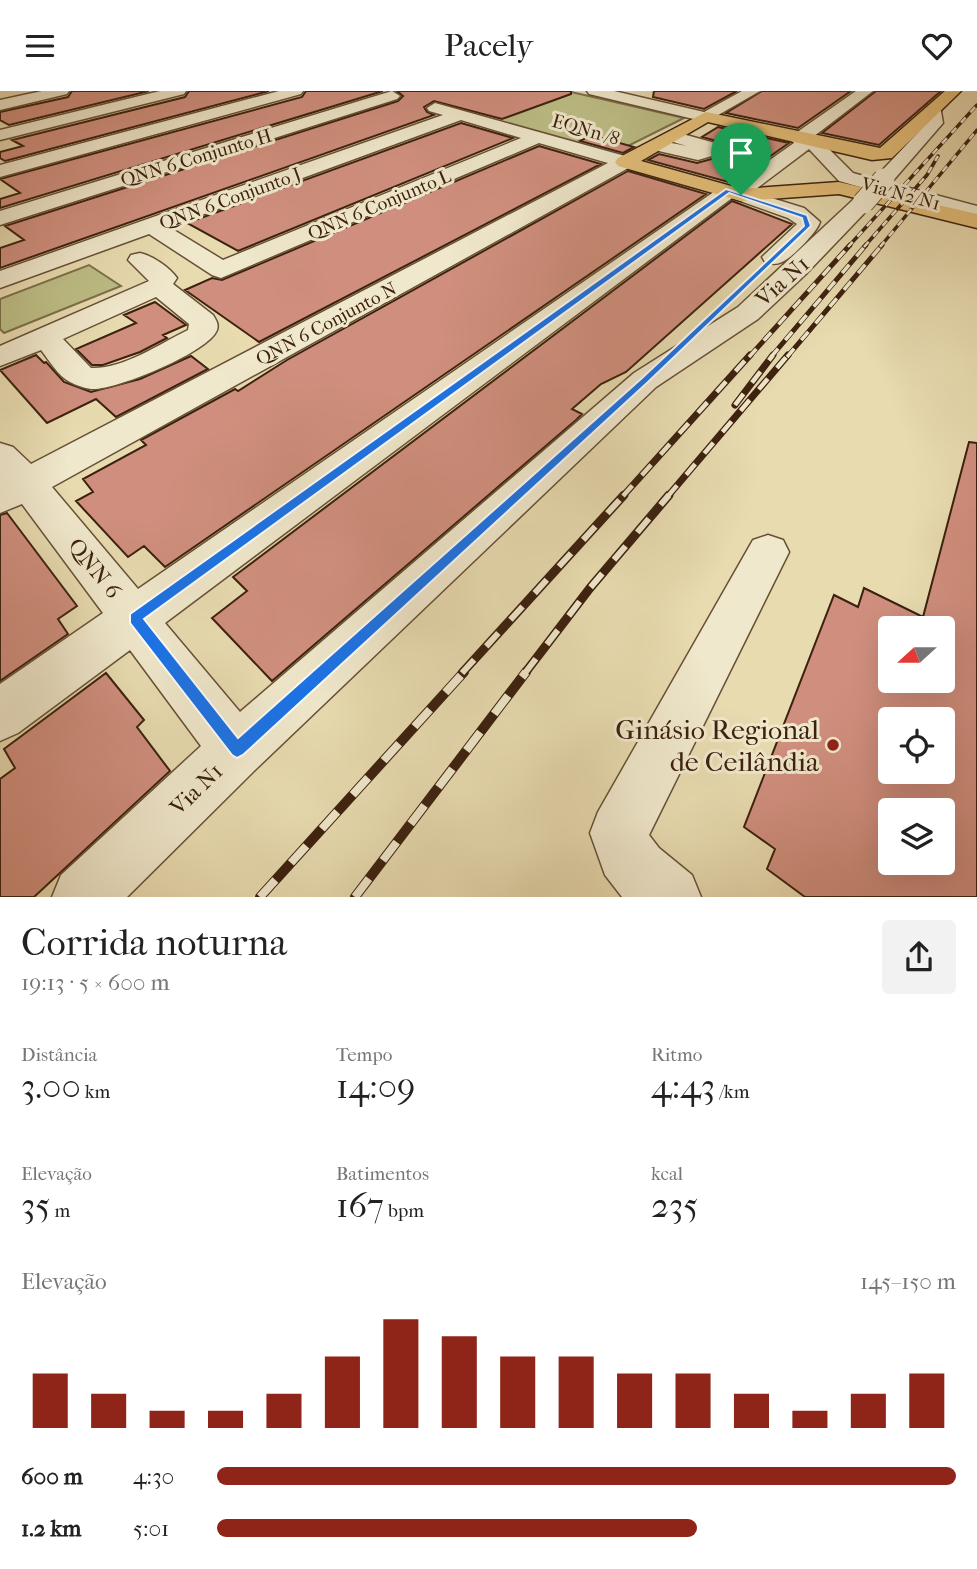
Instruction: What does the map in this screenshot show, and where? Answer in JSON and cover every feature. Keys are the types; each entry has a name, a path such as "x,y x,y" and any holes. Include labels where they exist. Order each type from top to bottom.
{"main road":[{"name":"Via N1","path":"934,109 954,91"},
{"name":"Via N2/N1","path":"807,141 872,154 885,153 934,109"},
{"path":"625,162 706,117 807,141"},
{"path":"625,162 735,193 839,188 977,221"}],"street":[{"path":"0,104 62,91"},
{"path":"0,135 179,91"},
{"path":"0,171 296,91"},
{"name":"EQNn /8","path":"594,91 627,94 706,117"},
{"path":"706,117 753,91"},
{"path":"0,715 735,193 807,141 866,91"},
{"name":"EQNn /8","path":"396,97 625,162"},
{"name":"QNN 6 Conjunto H","path":"0,218 396,97"},
{"name":"Via N1","path":"83,897 237,750 645,380 748,313 797,269 929,131 935,123 934,109"},
{"name":"QNN 6 Conjunto J","path":"0,280 460,115"},
{"name":"QNN 6 Conjunto L","path":"151,226 221,270 537,137"},
{"name":"Via N2/N1","path":"807,141 846,177 977,213"},
{"name":"QNN 6 Conjunto N","path":"9,479 625,162"},
{"path":"645,380 808,226 805,217 735,193"},
{"path":"0,357 159,286 164,278 139,260"},
{"path":"46,338 82,376 93,379 115,376 198,336 203,329 203,321 159,286"},
{"name":"QNN 6","path":"9,479 135,618 237,750"},
{"path":"657,893 623,852 619,832 768,552"}],"green space":[{"path":"390,91 567,91 684,118 612,154"},
{"path":"89,265 121,286 4,333 0,329 0,299"}],"building":[{"path":"72,91 149,91 9,125 0,120 0,112 68,97"},
{"path":"189,91 269,91 5,161 0,158 0,152 23,146 12,140 185,97"},
{"path":"306,91 383,91 0,208 0,199 20,193 0,179 302,97"},
{"path":"397,91 571,91 571,94 502,119 434,101 424,107 434,115 0,268 0,248 24,240 5,226 398,101 403,96"},
{"path":"654,91 737,91 704,109 653,97"},
{"path":"762,91 851,91 798,128 726,113"},
{"path":"876,91 941,91 879,145 822,133"},
{"path":"461,123 513,138 238,251 187,223"},
{"path":"718,127 789,143 732,183 648,160 659,154 697,163 723,156 728,149 724,143 702,137"},
{"path":"591,135 634,147 623,153 580,141"},
{"path":"539,146 601,164 259,342 185,290 212,278 222,280"},
{"path":"628,171 706,194 165,567 144,546 128,557 76,501 93,492 83,479 146,445 141,440 235,389 238,391 287,360"},
{"path":"732,201 792,224 626,372 601,384 572,409 582,414 272,681 212,618 247,591 233,577"},
{"path":"155,302 186,325 163,335 167,338 140,352 103,365 92,365 76,349 136,323 124,315"},
{"path":"36,355 64,382 91,392 140,379 191,356 208,369 116,417 96,399 47,423 0,370"},
{"name":"Ginásio Regional de Ceilândia","path":"969,442 977,443 977,897 805,897 767,869 775,849 744,827 834,595 858,607 864,588 921,616 878,616 878,693 956,693 956,616 923,616"},
{"path":"7,513 77,606 58,619 68,634 0,681 0,515"},
{"path":"106,673 144,720 137,727 170,771 34,897 0,897 0,779 15,768 4,749"}],"railway":[{"path":"848,247 977,105"},
{"path":"880,247 977,130"},
{"path":"864,247 927,175 938,156"},
{"path":"749,357 850,245"},
{"path":"771,357 866,245"},
{"path":"787,357 882,245"},
{"path":"623,496 750,355"},
{"path":"735,405 773,355"},
{"path":"668,496 788,355"},
{"path":"462,673 624,495"},
{"path":"525,673 590,588 669,495"},
{"path":"260,897 464,672"},
{"path":"355,897 526,672"}],"place":[{"name":"Ginásio Regional de Ceilândia","path":"833,745"}],"route":[{"path":"728,191 741,195 805,217 808,226 645,380 237,750 135,618 728,191"}]}
